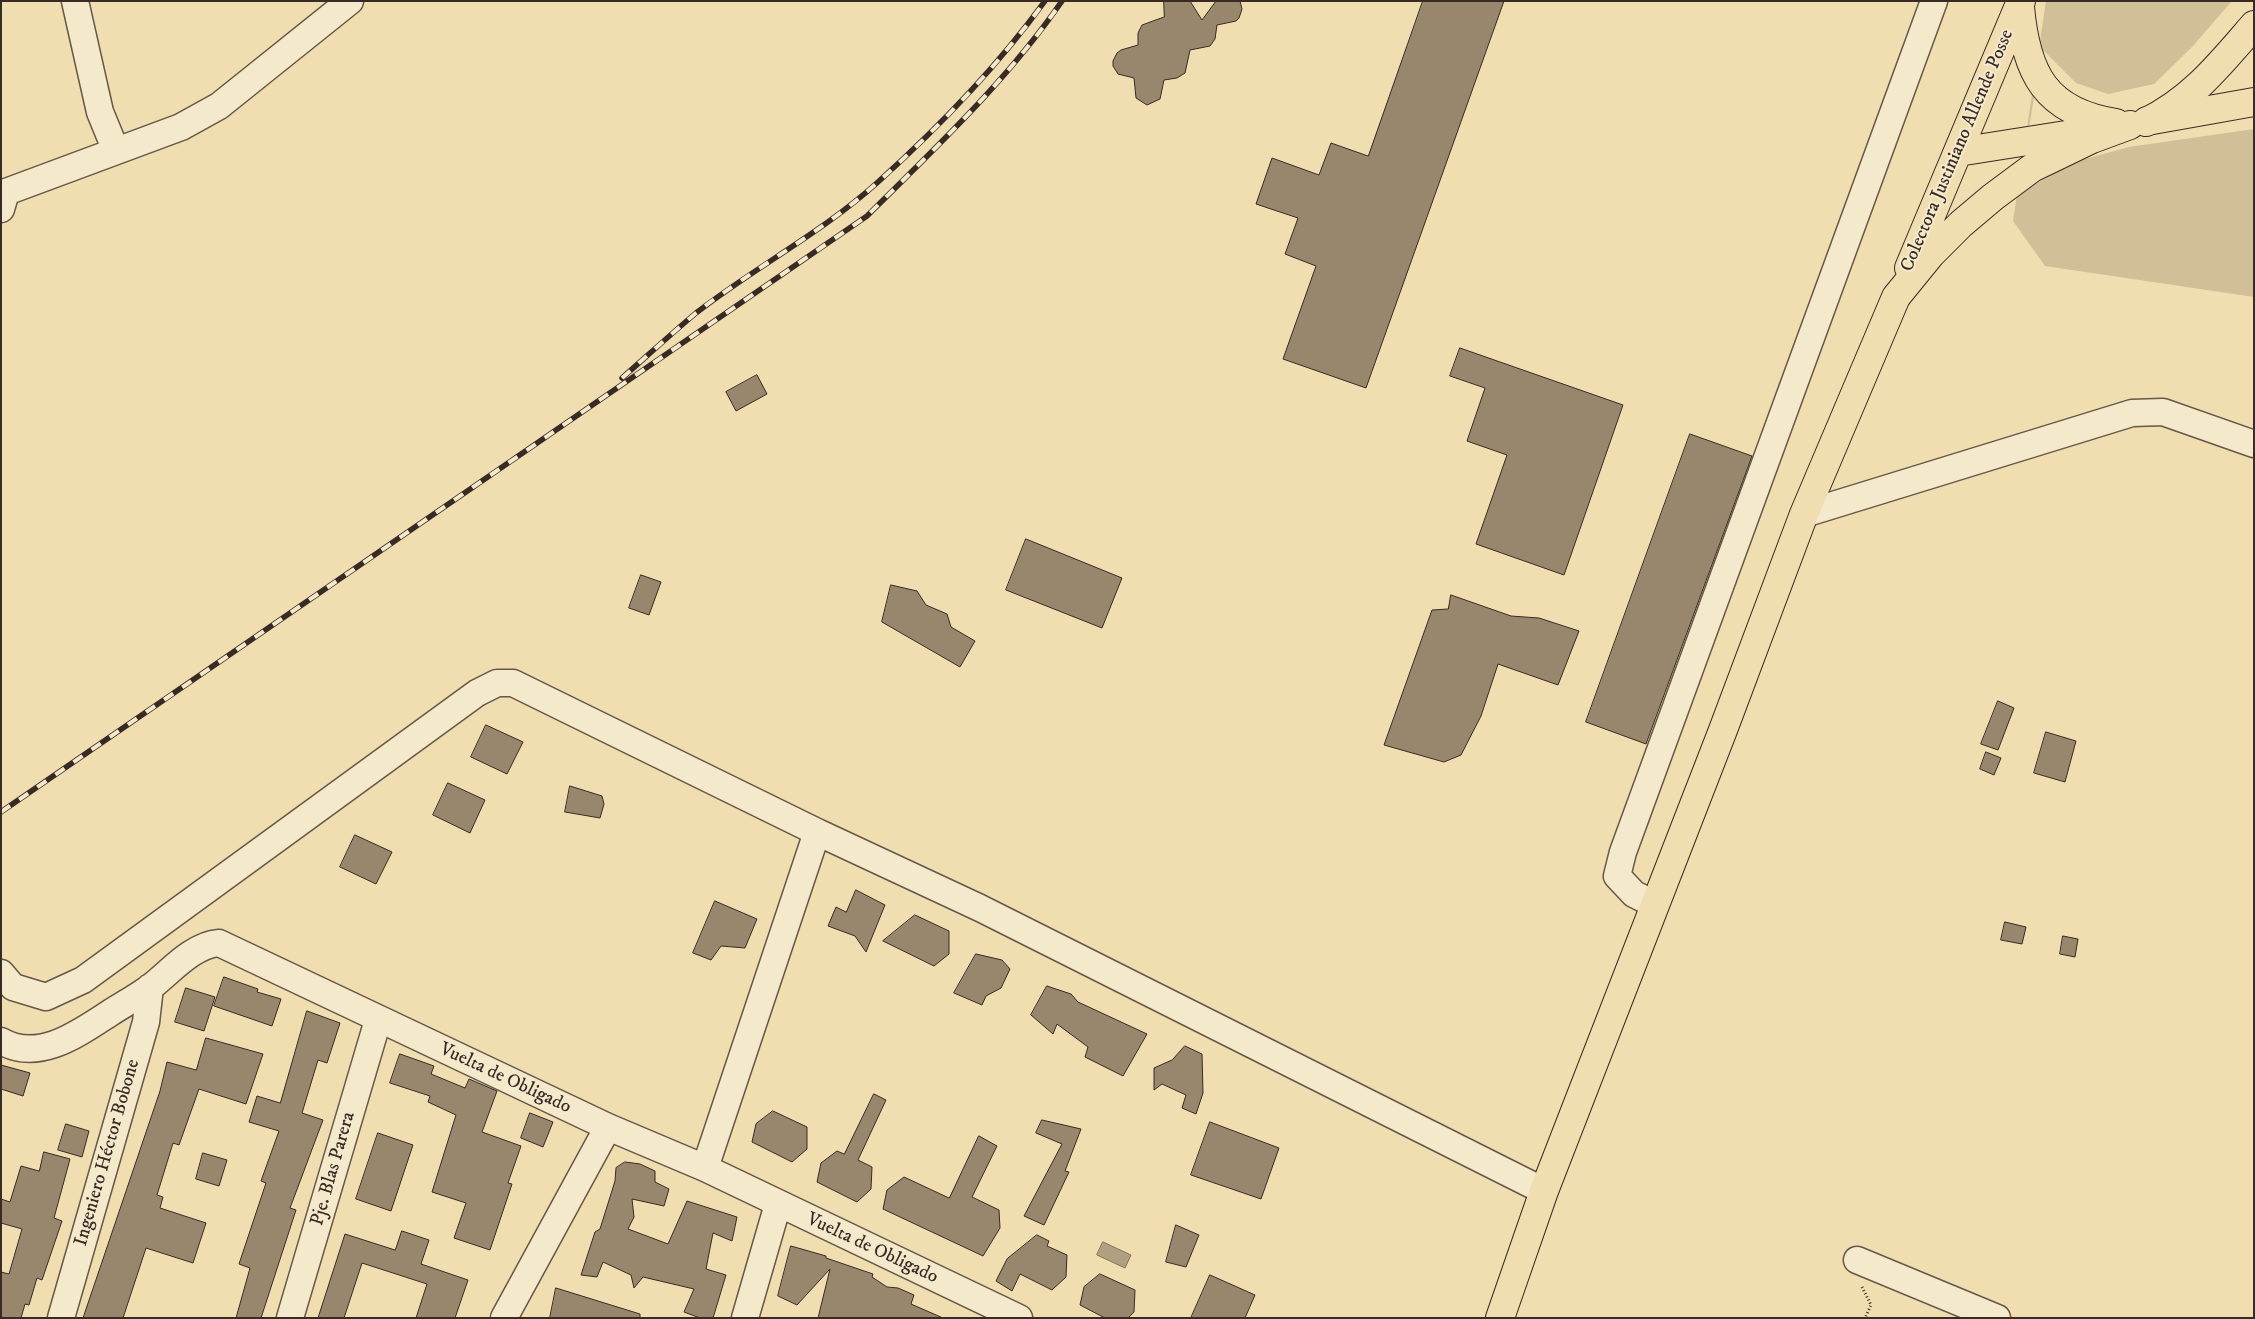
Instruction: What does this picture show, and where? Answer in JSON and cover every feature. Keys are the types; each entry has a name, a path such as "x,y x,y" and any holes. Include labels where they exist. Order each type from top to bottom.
{"main road":[{"name":"Colectora Justiniano Allende Posse","path":"1500,1318 1544,1191 1723,730 1804,514 2020,3"},
{"path":"2020,3 2027,56 2045,88 2072,111 2092,119 2138,123"},
{"path":"1896,297 1931,254 1961,224 1993,197 2041,164 2092,139 2138,123 2187,97 2215,70 2254,25"},
{"path":"1958,152 2254,102"}],"street":[{"path":"75,1 100,112 116,151"},
{"path":"4,200 116,151 181,127 219,106 350,1"},
{"path":"1654,904 1634,894 1618,876 1623,852 1934,1"},
{"path":"1804,514 2132,413 2163,412 2254,444"},
{"path":"1,973 13,987 46,997 83,980 477,693 497,683 513,683 817,832 988,912 1544,1191"},
{"path":"705,1168 817,832"},
{"name":"Vuelta de Obligado","path":"1,1041 18,1048 48,1047 71,1038 150,987 196,951 210,944 219,944 608,1127 705,1168 983,1310 1018,1318"},
{"name":"Ingeniero Héctor Bobone","path":"60,1318 146,1022 150,987"},
{"name":"Pje. Blas Parera","path":"290,1318 378,1020"},
{"path":"504,1318 608,1127"},
{"path":"745,1318 778,1204"},
{"path":"1857,1260 1997,1318"}],"shaded area":[{"path":"2046,1 2232,1 2192,47 2154,84 2108,94 2076,83 2042,49 2018,194 2074,162 2129,147 2254,129 2254,297 2045,266 2013,221"},
{"path":"1103,1242 1131,1255 1125,1268 1097,1255"}],"building":[{"path":"1164,1 1190,1 1202,20 1216,1 1240,1 1242,9 1236,21 1217,25 1215,39 1210,46 1190,50 1185,73 1177,78 1164,80 1160,99 1147,105 1136,98 1134,78 1118,74 1113,66 1113,61 1121,50 1138,45 1138,33 1142,25 1164,17"},
{"path":"1423,1 1504,1 1366,388 1283,359 1316,266 1285,254 1298,218 1256,204 1272,158 1319,175 1331,143 1368,156"},
{"path":"1460,348 1623,405 1564,575 1476,544 1507,455 1467,441 1485,388 1450,376"},
{"path":"757,375 767,394 736,411 726,392"},
{"path":"1690,434 1752,456 1646,744 1586,722"},
{"path":"1026,539 1122,578 1102,628 1006,590"},
{"path":"641,575 661,582 649,615 629,608"},
{"path":"891,585 917,591 926,605 947,614 951,627 975,641 960,667 882,622"},
{"path":"1451,595 1511,616 1539,618 1579,631 1558,685 1498,664 1481,716 1461,755 1444,762 1384,745 1432,610 1448,609"},
{"path":"1998,701 2014,708 1998,750 1981,744"},
{"path":"486,725 523,742 507,774 471,757"},
{"path":"2046,732 2076,741 2065,782 2034,773"},
{"path":"1986,752 2001,758 1994,775 1980,769"},
{"path":"448,783 485,800 470,833 433,815"},
{"path":"570,786 602,796 604,804 600,818 565,812"},
{"path":"355,835 392,852 376,884 340,867"},
{"path":"856,890 885,905 866,952 855,936 828,926 836,907 846,912"},
{"path":"715,901 757,919 745,948 721,946 711,960 693,953"},
{"path":"915,915 949,931 949,954 934,966 883,941"},
{"path":"2005,922 2026,927 2022,944 2001,940"},
{"path":"2063,936 2078,939 2075,957 2060,954"},
{"path":"976,954 1002,960 1010,969 1001,988 986,996 982,1005 954,993"},
{"path":"224,977 258,989 257,992 281,999 272,1026 214,1006"},
{"path":"1047,986 1071,994 1078,1002 1147,1034 1123,1076 1085,1057 1088,1047 1057,1024 1053,1034 1031,1015"},
{"path":"186,988 215,997 204,1031 175,1022"},
{"path":"307,1011 340,1023 327,1063 318,1060 302,1113 323,1120 290,1208 296,1210 261,1318 236,1318 250,1268 239,1264 266,1183 261,1181 279,1131 249,1122 257,1096 280,1103"},
{"path":"206,1038 263,1054 246,1104 199,1089 179,1145 173,1143 157,1195 163,1197 160,1208 206,1223 193,1263 146,1248 123,1318 83,1318 160,1091 167,1062 196,1070"},
{"path":"1185,1046 1202,1054 1203,1093 1196,1114 1182,1108 1186,1095 1162,1084 1154,1090 1154,1068 1172,1060"},
{"path":"400,1054 434,1066 431,1074 465,1088 469,1079 497,1091 482,1132 521,1146 508,1183 512,1184 490,1250 454,1238 466,1203 432,1192 456,1115 428,1102 430,1096 390,1083"},
{"path":"1,1065 30,1073 23,1096 1,1089"},
{"path":"874,1094 886,1100 858,1160 872,1167 871,1189 857,1202 817,1182 821,1163 837,1151 844,1154"},
{"path":"773,1111 807,1127 807,1149 792,1162 752,1142 756,1124"},
{"path":"530,1113 553,1122 543,1147 521,1138"},
{"path":"1042,1120 1081,1129 1065,1171 1069,1172 1044,1225 1024,1216 1062,1144 1036,1133"},
{"path":"1210,1122 1279,1148 1261,1199 1191,1175"},
{"path":"66,1124 89,1131 82,1157 58,1150"},
{"path":"378,1133 413,1145 391,1211 356,1199"},
{"path":"979,1136 997,1146 972,1197 999,1210 1000,1228 983,1256 883,1209 887,1190 904,1177 949,1198"},
{"path":"44,1152 70,1159 54,1218 62,1221 42,1280 37,1278 29,1305 25,1304 21,1318 1,1318 1,1272 9,1274 22,1229 1,1223 1,1199 10,1202 21,1166 39,1171"},
{"path":"203,1153 227,1160 219,1186 196,1179"},
{"path":"625,1162 640,1164 655,1171 655,1182 669,1189 664,1206 632,1199 634,1217 628,1229 668,1244 687,1201 737,1217 732,1241 713,1233 706,1269 726,1275 713,1318 700,1318 684,1312 694,1289 643,1277 634,1288 631,1275 603,1262 597,1277 581,1275 595,1232 600,1229 615,1181 616,1168"},
{"path":"1176,1225 1199,1235 1186,1267 1166,1262"},
{"path":"402,1231 429,1240 421,1264 468,1280 455,1318 416,1318 427,1284 362,1263 344,1318 318,1318 345,1234 395,1250"},
{"path":"1037,1235 1049,1241 1047,1246 1067,1255 1066,1277 1052,1290 1020,1274 1012,1291 996,1281 1007,1259"},
{"path":"791,1246 826,1256 826,1258 873,1274 872,1277 887,1287 898,1288 914,1295 911,1304 943,1318 818,1318 830,1269 797,1305 778,1296"},
{"path":"1100,1274 1135,1290 1134,1312 1128,1318 1105,1318 1080,1305 1084,1287"},
{"path":"1210,1275 1255,1295 1245,1318 1191,1318"},
{"path":"556,1288 640,1314 640,1318 550,1318"}],"railway":[{"path":"622,378 696,313 835,217 878,182 966,96 1027,26 1045,1"},
{"path":"1,812 867,216 994,86 1018,59 1062,1"}]}
